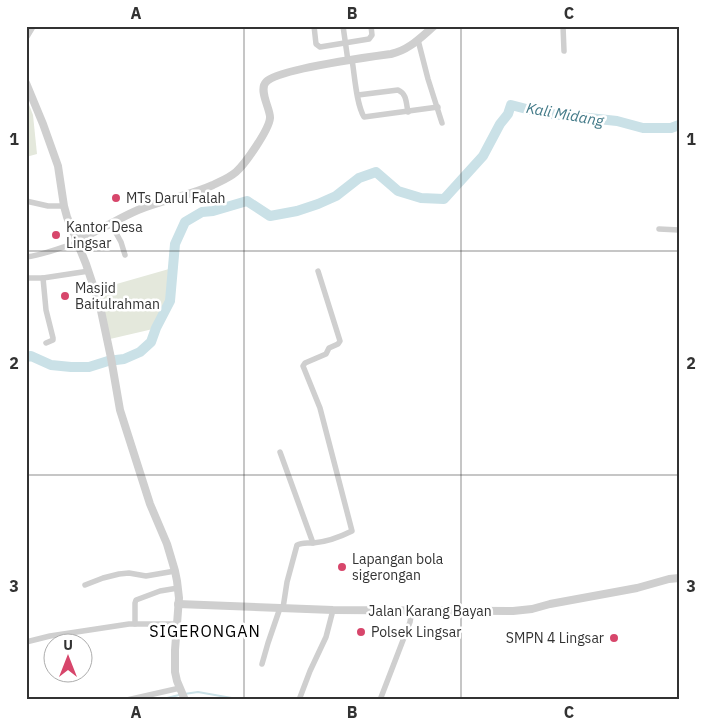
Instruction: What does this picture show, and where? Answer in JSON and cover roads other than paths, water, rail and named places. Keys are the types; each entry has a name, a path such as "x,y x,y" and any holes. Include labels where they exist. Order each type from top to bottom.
{"street":[{"path":"26,36 32,26"},
{"path":"314,26 315,40 320,47 370,38 372,35 371,26"},
{"path":"342,26 344,42 364,117 438,107"},
{"path":"26,257 40,255 77,242 138,210 200,191 226,179 236,172 244,164 266,130 270,118 263,88 265,82 273,77 293,71 396,53 409,48 434,26"},
{"path":"563,26 564,51"},
{"path":"418,40 442,122"},
{"path":"26,83 58,166 64,206 89,271 100,306 120,410 150,504 167,544 178,588 175,668 183,694 127,700"},
{"path":"358,95 398,90 405,97 408,112"},
{"path":"26,201 48,206 64,206"},
{"path":"111,224 121,242 125,255"},
{"path":"659,229 679,230"},
{"path":"26,278 44,278 89,271"},
{"path":"262,664 281,608 296,546 301,543 313,543 332,539 352,531 320,408 303,366 326,354 329,348 340,342 318,271"},
{"path":"44,278 46,310 53,338 53,340 46,343"},
{"path":"280,452 313,543"},
{"path":"85,585 119,574 129,573 146,576 175,571"},
{"name":"Jalan Karang Bayan","path":"178,604 333,610 469,612 523,610 679,578"},
{"path":"136,624 136,600 160,591 178,588"},
{"path":"299,700 326,637 333,610"},
{"path":"380,700 408,628 412,610"},
{"path":"26,642 50,636 136,624 176,624"}],"waterway":[{"name":"Kali Midang","path":"26,357 31,356 51,365 89,367 108,361 124,359 140,352 151,342 170,301 175,244 185,222 202,212 213,211 247,201 270,216 297,211 336,196 359,178 376,172 398,191 421,198 444,199 483,156 500,124 508,114 511,105 542,113 617,121 643,128 671,128 679,125"},
{"path":"184,694 198,692 243,700"},
{"path":"159,700 179,695"}],"place":[{"name":"MTs Darul Falah","path":"116,198"},
{"name":"Kantor Desa Lingsar","path":"56,235"},
{"name":"Masjid Baitulrahman","path":"65,296"},
{"name":"Lapangan bola sigerongan","path":"342,567"},
{"name":"Polsek Lingsar","path":"361,632"},
{"name":"SMPN 4 Lingsar","path":"614,638"}],"district":[{"name":"SIGERONGAN","path":"205,631"}]}
